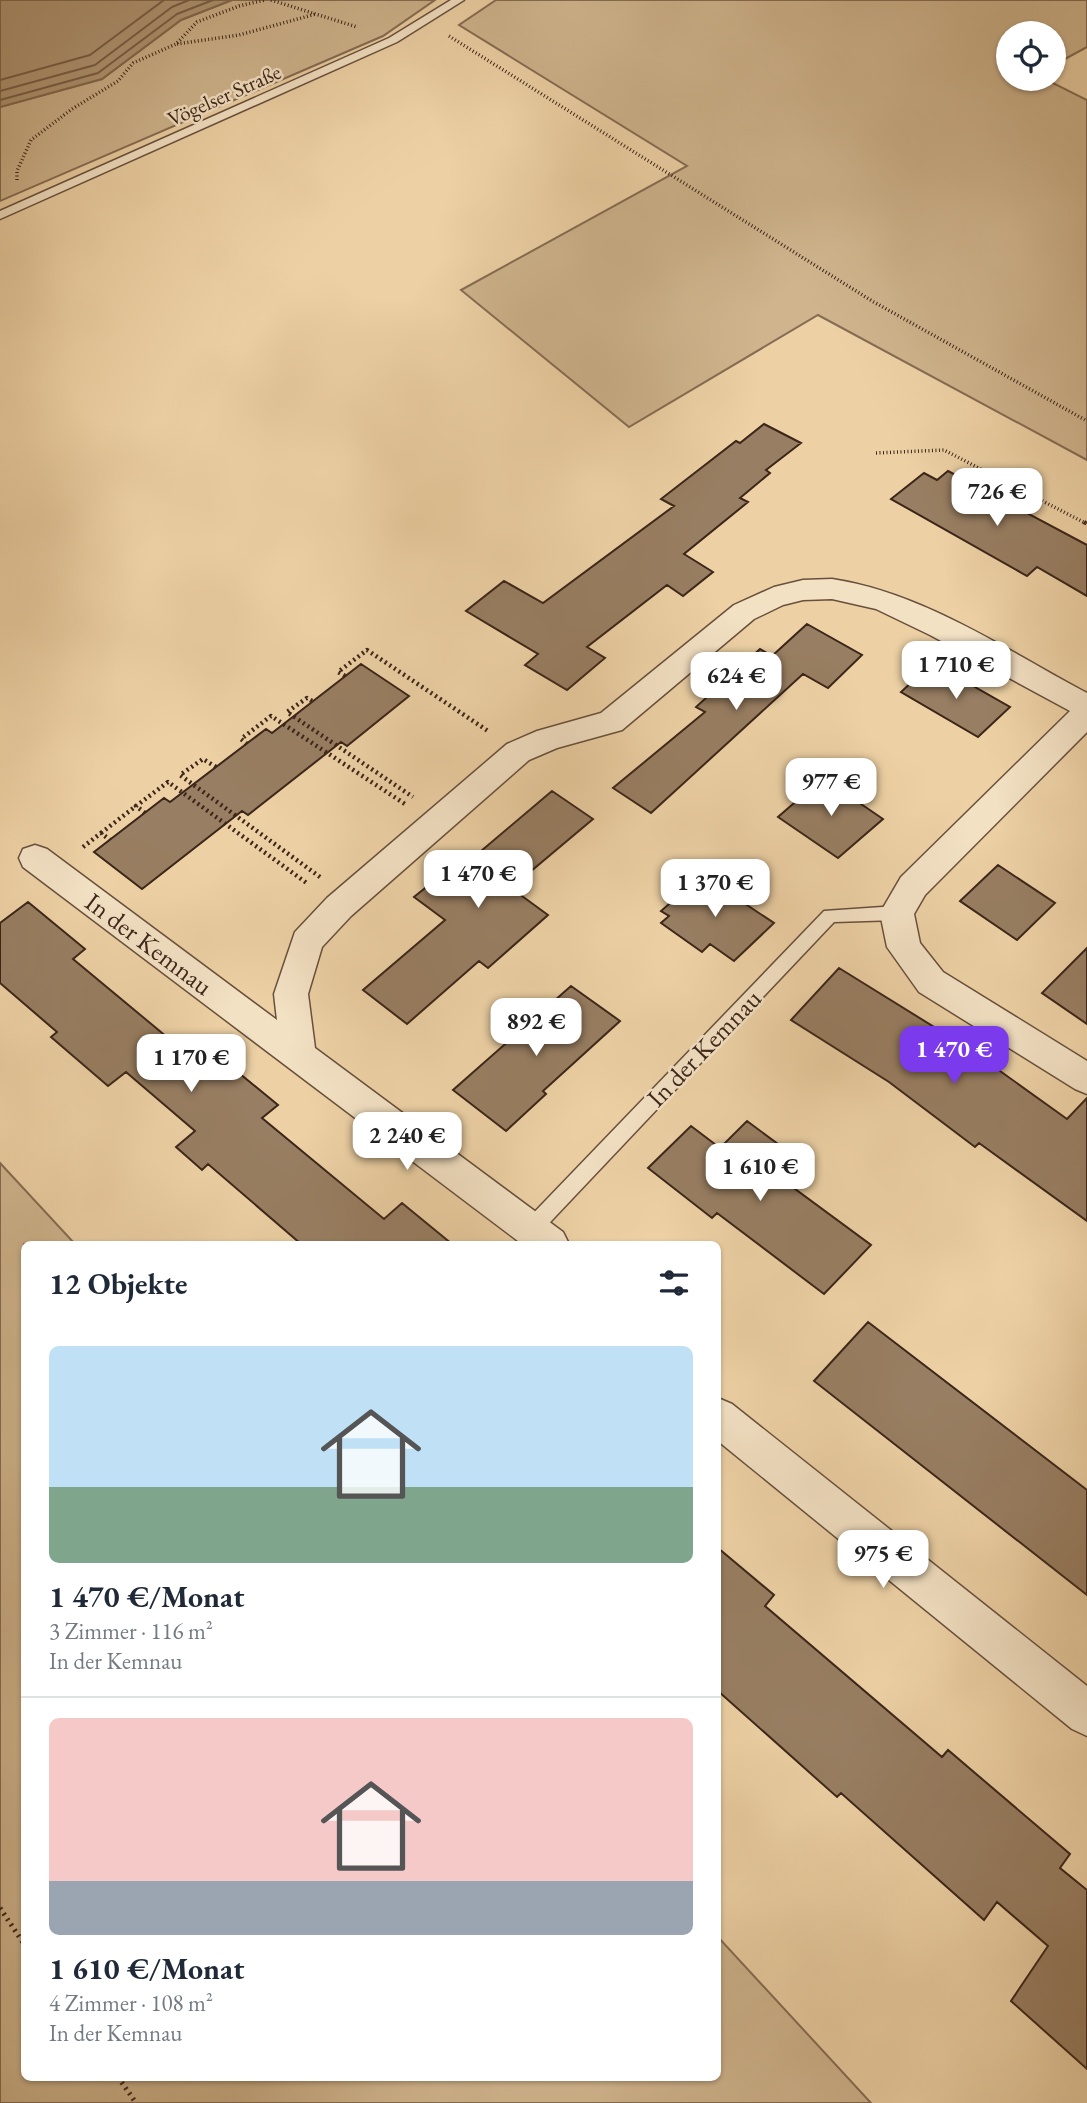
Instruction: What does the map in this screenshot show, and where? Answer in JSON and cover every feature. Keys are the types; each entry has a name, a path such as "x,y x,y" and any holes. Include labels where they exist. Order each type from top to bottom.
{"street":[{"path":"298,1055 291,994 307,941 344,902 518,752 548,739 611,722 744,612 765,599 796,590 832,589 870,594 903,608 1087,707"},
{"path":"1087,713 914,886 897,913 904,947 932,982 1087,1079"},
{"name":"In der Kemnau","path":"35,858 540,1237"},
{"path":"721,1419 1087,1714"}],"lane":[{"name":"Vögelser Straße","path":"0,215 394,40 458,0"},
{"name":"In der Kemnau","path":"540,1237 830,916 897,913"}],"path":[{"path":"176,44 197,22 239,6 265,0"},
{"path":"271,0 394,40"},
{"path":"14,209 17,171 32,140 72,109 118,81 133,63 176,44 239,35 316,14"},
{"path":"426,22 872,301 1087,421"},
{"path":"876,453 944,450 1087,524"},
{"path":"345,677 338,672 367,650 518,752"},
{"path":"312,701 307,698 287,712 439,820"},
{"path":"247,744 241,739 271,716 439,820"},
{"path":"216,767 203,759 180,775 344,902"},
{"path":"84,846 168,782 344,902"},
{"path":"136,806 145,813"},
{"path":"101,833 110,840"},
{"path":"0,1909 21,1940"},
{"path":"121,2081 136,2103"}],"shaded area":[{"path":"232,0 435,0 383,36 0,201 0,107 102,79 181,20"},
{"path":"496,0 1087,0 1087,47 1066,58 1066,21 996,21 996,91 1066,90 1087,100 1087,460 818,315 629,427 461,290 687,166 459,25"},
{"path":"0,1163 72,1241 21,1241 21,2081 721,2081 721,1940 871,2103 0,2103"}],"water":[{"path":"0,0 232,0 181,20 102,79 0,107"}],"building":[{"path":"764,424 801,443 766,470 770,473 740,498 748,502 684,554 713,572 683,596 667,585 587,647 605,658 567,690 525,665 538,654 466,611 504,581 543,603 674,506 661,499 736,441 740,443"},
{"path":"948,471 1087,545 1087,596 1037,567 1027,576 891,499 924,473 937,480"},
{"path":"807,624 862,655 828,688 803,674 651,813 613,788 705,712 696,707 760,649 772,656"},
{"path":"361,664 409,696 347,746 341,742 248,815 242,811 142,889 94,852 164,798 170,802 266,729 272,733"},
{"path":"928,667 955,682 959,678 1010,707 978,737 901,692"},
{"path":"823,778 883,819 838,858 778,817"},
{"path":"552,791 593,819 511,888 548,915 488,968 479,961 407,1024 363,990 445,920 414,897 455,864 461,868"},
{"path":"998,865 1055,903 1017,940 960,901"},
{"path":"702,875 774,923 734,961 710,944 702,952 661,923 669,916 661,911"},
{"path":"28,902 85,949 73,959 197,1062 211,1050 278,1105 262,1118 384,1219 402,1203 448,1241 298,1241 208,1164 202,1170 176,1147 195,1131 126,1072 108,1086 51,1037 57,1032 0,983 0,923"},
{"path":"1087,948 1087,1024 1042,993"},
{"path":"839,968 968,1048 1067,1119 1087,1098 1087,1221 979,1143 975,1147 889,1082 791,1020"},
{"path":"571,986 620,1021 543,1091 546,1094 506,1131 453,1090"},
{"path":"747,1121 782,1147 764,1166 871,1245 824,1294 717,1213 712,1218 648,1168 691,1126 720,1148"},
{"path":"868,1322 1087,1490 1087,1595 814,1381"},
{"path":"721,1551 774,1595 765,1606 942,1757 948,1750 1070,1854 1060,1868 1087,1890 1087,2069 1011,2001 1048,1946 997,1902 984,1920 841,1793 837,1797 721,1694"}]}
